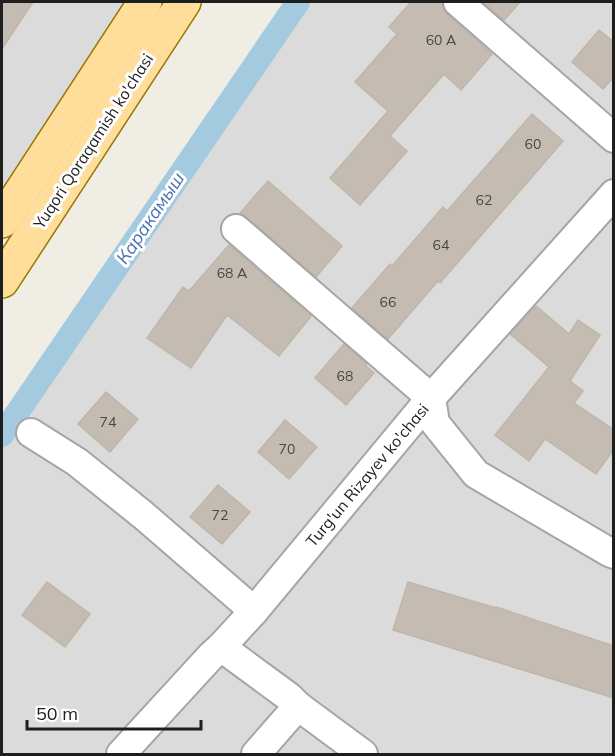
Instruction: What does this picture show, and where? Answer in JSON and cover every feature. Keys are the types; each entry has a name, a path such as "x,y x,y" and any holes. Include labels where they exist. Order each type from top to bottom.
{"main road":[{"name":"Yuqori Qoraqamish ko'chasi","path":"2,221 145,2"},
{"name":"Yuqori Qoraqamish ko'chasi","path":"2,281 184,2"}],"street":[{"path":"458,2 614,138"},
{"name":"Turg'un Rizayev ko'chasi","path":"121,754 254,611 431,398 614,195"},
{"path":"236,229 431,398 435,423 476,474 614,554"},
{"path":"31,433 77,462 143,515 254,611"},
{"path":"221,646 363,754"},
{"path":"256,754 298,706"}],"shaded area":[{"path":"2,2 145,2 2,221"},
{"path":"298,2 613,2 613,754 2,754 2,435"}],"building":[{"path":"2,2 33,2 2,49"},
{"path":"411,2 442,2 447,14 492,54 461,90 444,74 390,136 407,151 360,205 330,178 388,111 355,82 397,34 389,27"},
{"path":"483,2 520,2 504,20"},
{"path":"599,30 614,42 614,77 603,89 572,62"},
{"path":"532,114 563,141 440,283 438,281 388,339 352,308 443,207 447,211"},
{"path":"268,181 342,246 316,277 240,213"},
{"path":"229,245 311,316 279,356 227,315 191,368 147,338 183,287 189,291"},
{"path":"536,306 569,334 578,320 600,335 570,381 583,391 574,403 614,430 614,449 596,474 545,439 529,461 495,435 549,367 510,334"},
{"path":"344,344 374,373 346,405 315,378"},
{"path":"106,392 138,419 110,452 78,424"},
{"path":"285,420 317,447 289,479 258,452"},
{"path":"218,485 250,512 222,544 190,517"},
{"path":"47,582 90,614 65,647 22,615"},
{"path":"408,582 496,607 614,646 614,698 393,630"}],"waterway":[{"name":"Каракамыш","path":"2,435 298,2"}]}
